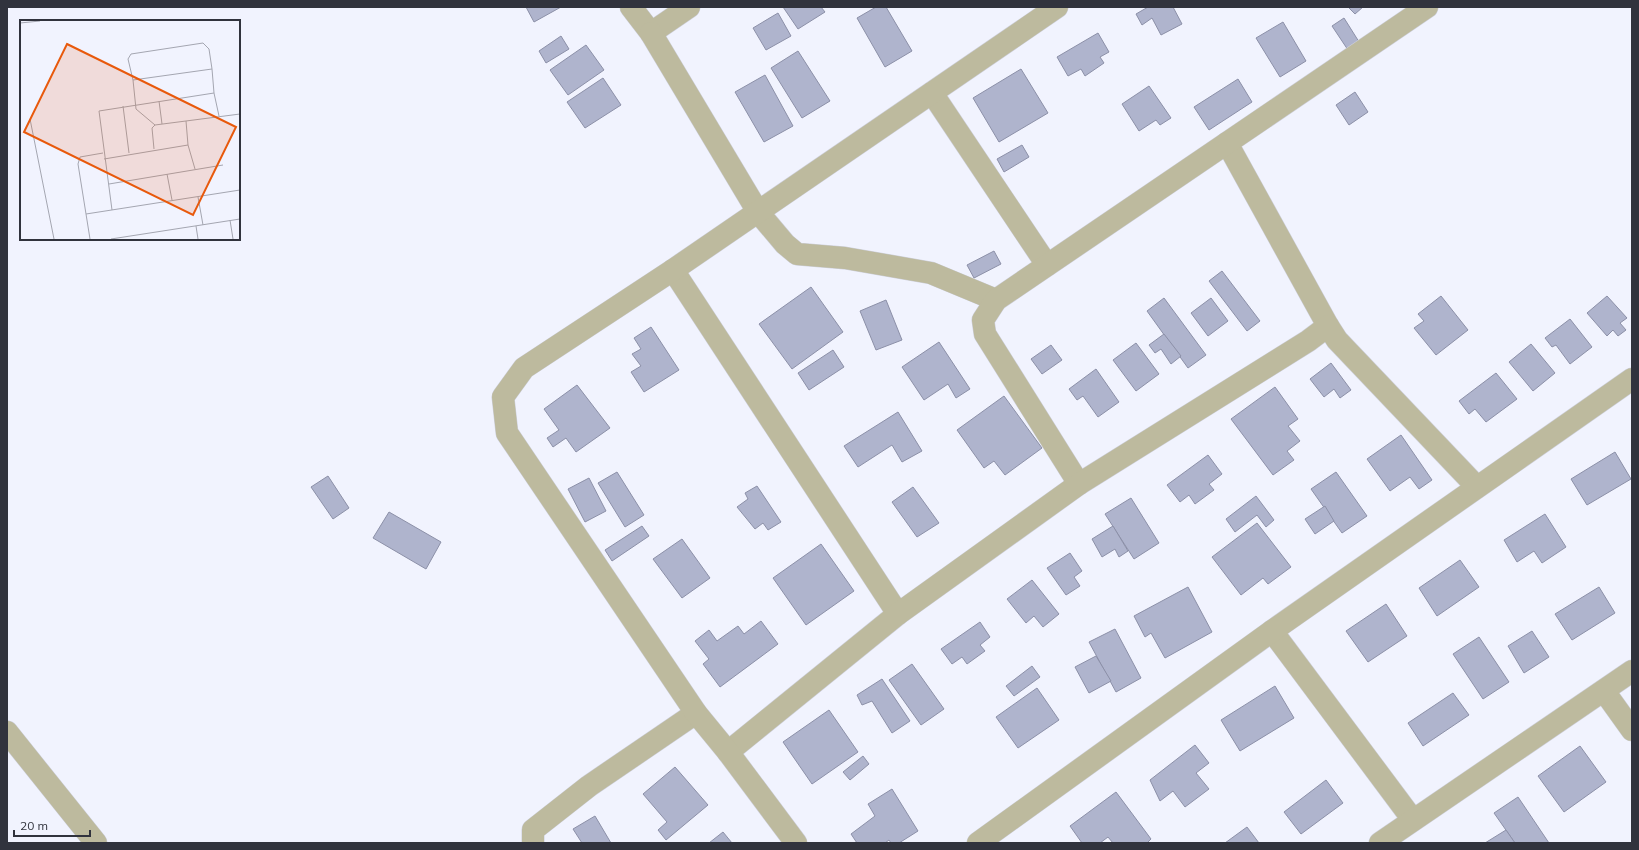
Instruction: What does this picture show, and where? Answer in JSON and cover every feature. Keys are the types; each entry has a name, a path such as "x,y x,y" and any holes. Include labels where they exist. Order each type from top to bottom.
{"street":[{"path":"631,7 651,33 758,212 785,244 797,254 844,258 931,273 996,300"},
{"path":"651,33 689,7"},
{"path":"796,843 728,752 696,713 507,433 502,397 524,368 673,270 1057,7"},
{"path":"1079,484 985,334 983,320 996,300 1427,7"},
{"path":"932,92 1047,265"},
{"path":"1227,143 1337,340 1477,487"},
{"path":"673,270 898,614"},
{"path":"728,752 898,614 1079,484 1301,345 1328,326"},
{"path":"978,843 1272,631 1632,379"},
{"path":"1272,631 1413,820"},
{"path":"1380,843 1632,671"},
{"path":"1604,691 1632,730"},
{"path":"533,843 533,830 589,786 696,713"},
{"path":"7,732 96,843"}],"building":[{"path":"526,7 561,7 534,22"},
{"path":"783,7 821,7 825,12 798,29"},
{"path":"876,7 886,7 912,51 885,67 857,18"},
{"path":"1148,7 1173,7 1182,24 1161,35 1152,18 1142,25 1136,14"},
{"path":"1348,7 1363,7 1355,14"},
{"path":"778,13 791,36 766,50 753,28"},
{"path":"1344,18 1361,45 1350,53 1332,26"},
{"path":"1283,22 1306,61 1280,77 1256,38"},
{"path":"1098,33 1109,52 1100,57 1104,63 1085,76 1081,69 1068,76 1057,57"},
{"path":"561,36 569,49 546,63 539,51"},
{"path":"586,45 604,70 568,95 550,70"},
{"path":"798,51 830,101 802,118 771,68"},
{"path":"1021,69 1048,113 999,142 973,98"},
{"path":"765,75 793,126 764,142 735,92"},
{"path":"603,78 621,105 585,128 567,102"},
{"path":"1238,79 1252,102 1209,130 1194,107"},
{"path":"1149,86 1171,118 1160,125 1156,120 1139,131 1122,104"},
{"path":"1355,92 1368,112 1349,125 1336,105"},
{"path":"1022,145 1029,157 1004,172 997,159"},
{"path":"994,251 1001,264 974,278 967,265"},
{"path":"1222,271 1260,321 1247,331 1209,281"},
{"path":"811,287 843,332 792,369 759,324"},
{"path":"1441,296 1468,330 1436,355 1414,328 1424,321 1418,314"},
{"path":"1607,296 1627,318 1620,323 1626,330 1618,336 1613,330 1607,336 1587,313"},
{"path":"1164,298 1206,355 1188,368 1147,311"},
{"path":"1211,298 1228,321 1208,336 1191,313"},
{"path":"886,300 902,340 876,350 860,311"},
{"path":"1570,319 1592,347 1570,364 1556,345 1552,347 1545,338"},
{"path":"651,327 679,370 644,392 631,372 641,366 632,354 641,349 634,338"},
{"path":"1164,334 1181,356 1171,364 1161,349 1155,353 1149,345"},
{"path":"939,342 970,389 956,398 948,384 924,400 902,367"},
{"path":"1136,343 1159,374 1136,391 1113,360"},
{"path":"1531,344 1555,373 1533,391 1509,362"},
{"path":"1051,345 1062,360 1042,374 1031,359"},
{"path":"833,350 844,367 809,390 798,373"},
{"path":"1331,363 1351,390 1340,398 1334,389 1324,397 1310,379"},
{"path":"1096,369 1119,402 1098,417 1083,396 1077,400 1069,389"},
{"path":"1496,373 1517,399 1486,422 1475,409 1469,414 1459,401"},
{"path":"577,385 610,428 576,452 566,438 553,447 547,438 559,430 544,409"},
{"path":"1275,387 1298,419 1288,426 1300,441 1287,451 1294,460 1273,475 1231,419"},
{"path":"1004,396 1042,448 1005,475 994,461 984,468 957,430"},
{"path":"898,412 922,451 902,462 892,445 858,467 844,446"},
{"path":"1401,435 1432,480 1419,489 1410,477 1390,491 1367,459"},
{"path":"1615,452 1631,479 1587,505 1571,479"},
{"path":"1208,455 1222,474 1209,484 1214,490 1195,504 1189,495 1180,502 1167,485"},
{"path":"617,472 644,515 625,527 598,483"},
{"path":"1336,472 1367,516 1342,533 1311,489"},
{"path":"328,476 349,508 333,519 311,487"},
{"path":"589,478 606,511 585,522 568,489"},
{"path":"757,486 781,522 768,530 763,523 755,529 737,507 748,499 745,493"},
{"path":"913,487 939,523 917,537 892,502"},
{"path":"1256,496 1274,520 1266,527 1257,515 1235,532 1226,519"},
{"path":"1131,498 1159,543 1134,559 1105,514"},
{"path":"1325,506 1334,521 1315,534 1305,519"},
{"path":"389,512 441,542 426,569 373,538"},
{"path":"1545,514 1566,547 1542,563 1534,551 1517,562 1504,540"},
{"path":"1257,523 1291,567 1268,584 1263,578 1241,595 1212,557"},
{"path":"642,526 649,536 612,561 605,550"},
{"path":"1113,526 1128,551 1119,557 1115,549 1102,557 1092,539"},
{"path":"682,539 710,578 682,598 653,559"},
{"path":"821,544 854,591 806,625 773,578"},
{"path":"1070,553 1082,571 1074,577 1080,586 1066,595 1047,568"},
{"path":"1460,560 1479,587 1437,616 1419,588"},
{"path":"1032,580 1059,614 1043,627 1034,616 1026,623 1007,599"},
{"path":"1188,587 1212,632 1165,658 1151,633 1145,637 1134,616"},
{"path":"1599,587 1615,613 1572,640 1555,614"},
{"path":"1386,604 1407,636 1368,662 1346,631"},
{"path":"761,621 778,644 720,687 703,664 709,659 695,641 709,630 717,641 738,626 744,634"},
{"path":"980,622 990,637 980,645 985,651 967,664 962,657 952,664 941,649"},
{"path":"1115,629 1141,678 1116,692 1089,642"},
{"path":"1532,631 1549,657 1524,673 1508,646"},
{"path":"1479,637 1509,682 1483,699 1453,654"},
{"path":"1096,656 1111,681 1089,693 1075,667"},
{"path":"912,664 944,709 921,725 889,680"},
{"path":"1032,666 1040,677 1014,696 1006,686"},
{"path":"882,679 910,721 892,733 872,701 862,705 857,695"},
{"path":"1275,686 1294,718 1240,751 1221,720"},
{"path":"1037,688 1059,720 1018,748 996,717"},
{"path":"1453,693 1469,715 1423,746 1408,723"},
{"path":"829,710 858,752 812,784 783,742"},
{"path":"1195,745 1209,763 1196,773 1209,789 1185,807 1173,791 1160,801 1150,780"},
{"path":"1580,746 1606,782 1564,812 1538,776"},
{"path":"863,756 869,764 850,780 843,772"},
{"path":"675,767 708,805 666,840 658,830 667,822 643,794"},
{"path":"1326,780 1343,803 1301,834 1284,812"},
{"path":"892,789 918,831 899,843 891,843 889,840 885,843 857,843 851,834 875,816 868,804"},
{"path":"1116,792 1151,839 1147,843 1113,843 1108,837 1100,843 1082,843 1070,826"},
{"path":"1518,797 1549,843 1515,843 1494,813"},
{"path":"595,816 611,843 582,843 573,829"},
{"path":"1247,827 1259,843 1225,843"},
{"path":"1506,830 1515,843 1485,843"},
{"path":"723,832 732,843 709,843"}]}
